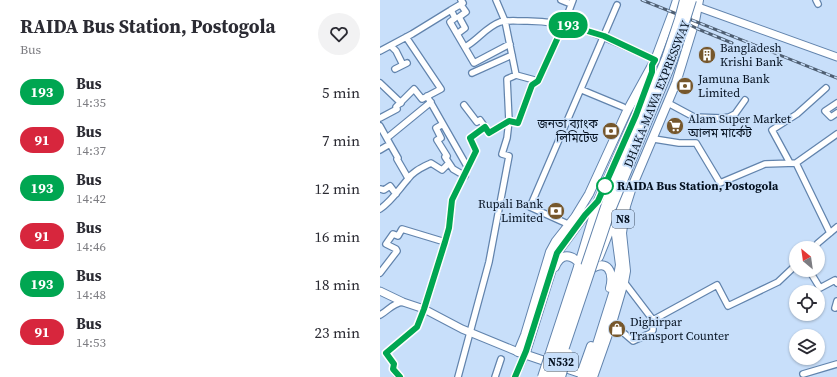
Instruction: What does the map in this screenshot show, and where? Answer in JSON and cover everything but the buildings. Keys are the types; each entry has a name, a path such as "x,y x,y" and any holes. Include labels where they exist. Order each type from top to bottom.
{"highway":[{"path":"561,377 587,268 598,201 636,115 677,0"},
{"name":"DHAKA-MAWA EXPRESSWAY","path":"610,192 666,58 684,0"},
{"name":"DHAKA-MAWA EXPRESSWAY","path":"611,210 674,60 691,0"},
{"name":"N8","path":"588,374 612,323 624,282 626,271 622,233 624,216 632,187 654,139 676,83 699,4"},
{"path":"524,352 550,252 556,241 570,225 589,194 627,111 654,63"},
{"path":"542,377 587,268 614,220 680,67"},
{"path":"524,352 557,253 585,215 598,201 610,192"},
{"name":"N8","path":"555,377 610,192"},
{"path":"588,374 617,281 620,265 614,220 611,210"},
{"name":"N8","path":"548,377 587,268 611,210"},
{"path":"524,352 556,264 562,258 570,256 587,268 603,265 608,268 612,274 612,281 588,374"},
{"name":"N532","path":"524,352 588,374 602,377"}],"main road":[{"path":"691,0 837,57"},
{"path":"380,291 403,302 424,309 462,329 505,347 524,352"}],"street":[{"path":"496,0 505,21 516,75"},
{"path":"464,106 477,122 480,120 489,133 509,121 518,123 532,85 538,81 564,24 572,2 561,0"},
{"path":"380,51 451,10 461,2 466,12 459,17 466,28 457,34"},
{"path":"570,225 530,207 566,123 582,90 617,5"},
{"path":"451,10 455,18 450,22 474,63 510,44"},
{"path":"465,48 492,26 505,21 533,21 564,24 604,36 654,63"},
{"path":"380,118 397,109 396,107 414,89 422,99 441,89 406,37"},
{"path":"391,46 405,64 395,70"},
{"path":"472,73 512,54"},
{"path":"458,377 489,262 509,156 502,154 507,138 509,121 507,79 516,75 538,81"},
{"path":"380,83 401,103"},
{"path":"826,88 797,114 772,130 793,163 830,233"},
{"path":"582,90 623,107"},
{"path":"427,96 468,168"},
{"path":"668,104 694,117 722,118 735,114 745,100"},
{"path":"387,138 431,102"},
{"path":"837,103 825,111 830,118 837,113"},
{"path":"443,124 436,128 441,138 437,140 447,156 445,157 453,169 465,176"},
{"path":"380,126 408,178"},
{"path":"400,377 393,369 394,364 386,353 417,327 449,228 452,200 476,151 470,138 485,127"},
{"path":"654,139 679,143 696,143 720,183 765,164 793,163 837,134"},
{"path":"380,149 390,144"},
{"path":"380,208 396,194 408,178 420,168 431,163 442,170 449,163"},
{"path":"380,190 384,190 390,186 396,194"},
{"path":"820,241 837,227"},
{"path":"380,273 397,251 386,244 393,234 398,236 402,229 445,242"},
{"path":"654,320 717,285 728,306 778,282 789,272"},
{"path":"813,277 820,288 835,280 837,283"},
{"path":"612,323 632,341 651,333 653,330 654,320 624,282"},
{"path":"835,308 837,301"},
{"path":"380,316 394,304 403,302"},
{"path":"515,377 524,352"},
{"path":"495,377 501,359"},
{"path":"802,374 837,364"}],"railway":[{"path":"642,0 837,78"},
{"path":"688,24 732,43"}],"bus line":[{"name":"193","path":"400,377 393,369 394,364 386,353 417,327 449,228 452,200 476,151 470,138 485,127 489,133 509,121 518,123 528,93 532,85 538,81 564,24 604,36 655,60 652,65 652,72 636,115 598,201 585,215 557,253 526,351 515,377"}],"place":[{"name":"Bangladesh Krishi Bank","path":"707,55"},
{"name":"Jamuna Bank Limited","path":"685,86"},
{"name":"Alam Super Market আলম মার্কেট","path":"675,126"},
{"name":"জনতা ব্যাংক লিমিটেড","path":"611,131"},
{"name":"RAIDA Bus Station, Postogola","path":"605,186"},
{"name":"Rupali Bank Limited","path":"556,211"},
{"name":"Dighirpar Transport Counter","path":"617,329"}]}
